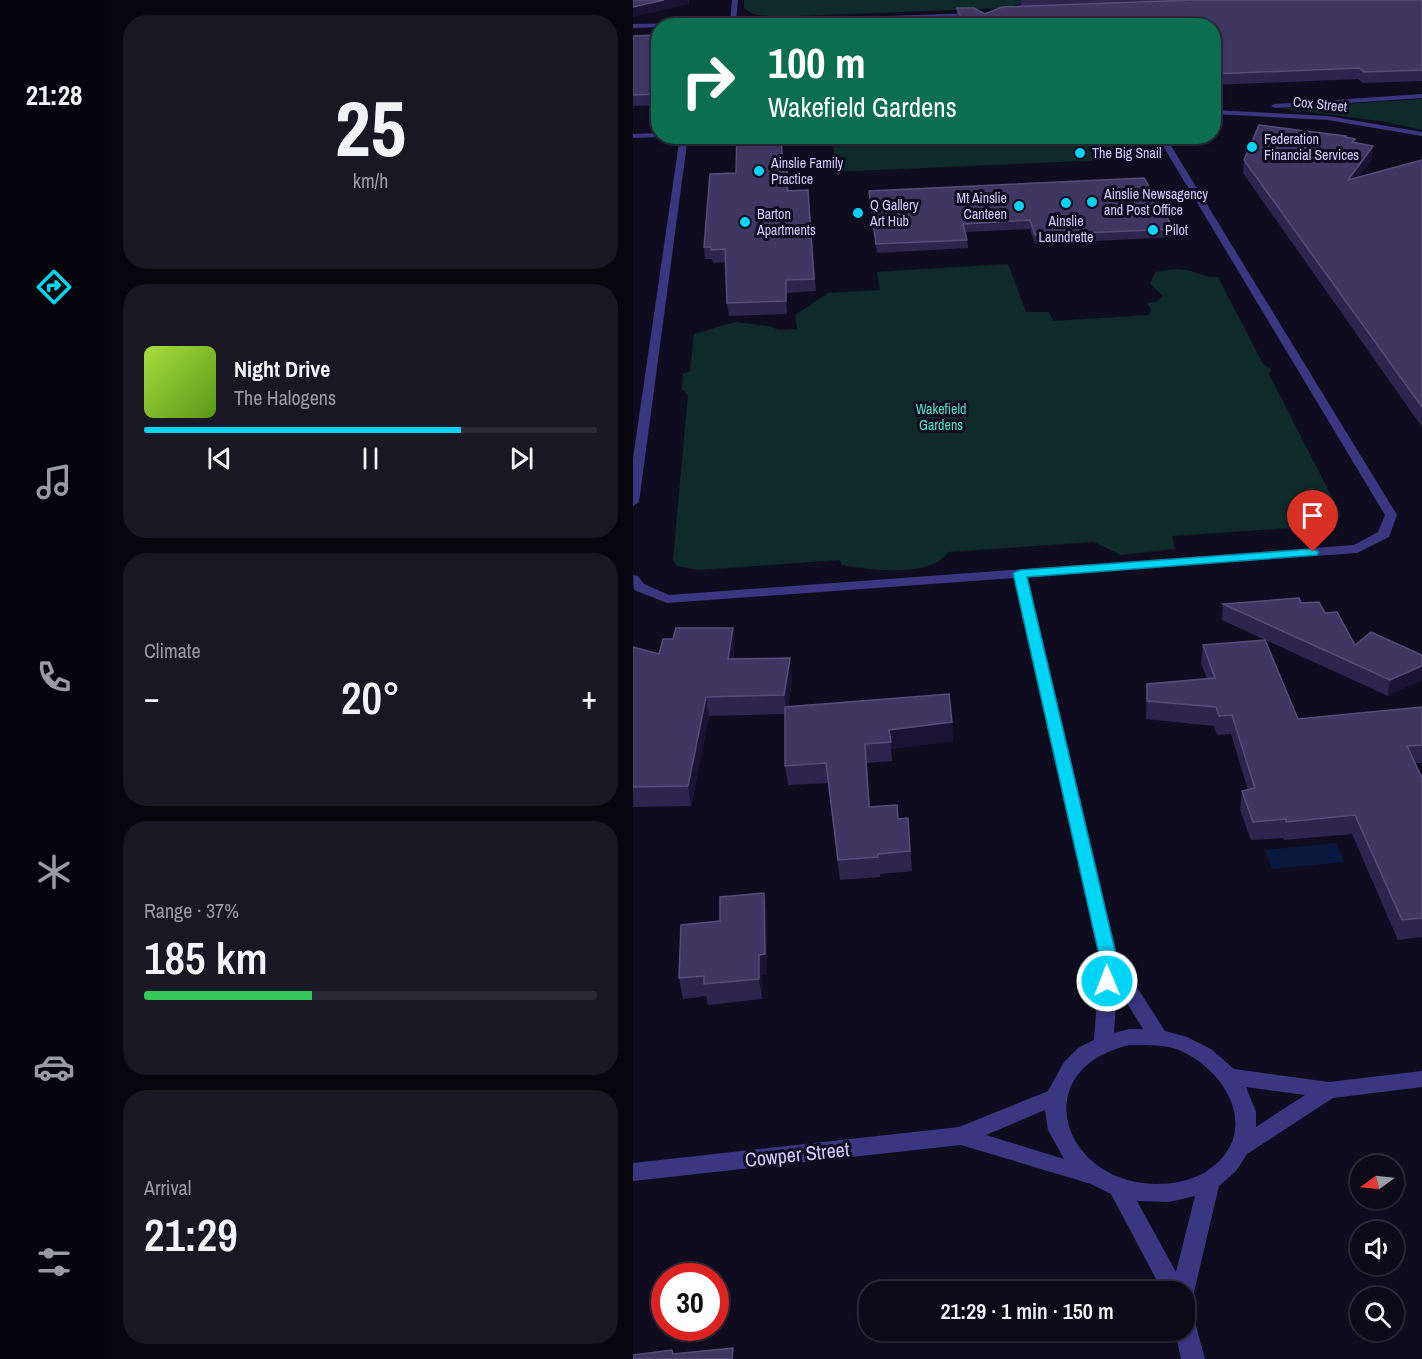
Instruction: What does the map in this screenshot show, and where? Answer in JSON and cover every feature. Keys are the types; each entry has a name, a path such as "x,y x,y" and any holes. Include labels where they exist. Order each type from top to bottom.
{"street":[{"path":"733,18 735,0"},
{"path":"867,18 985,14"},
{"path":"633,26 651,26"},
{"path":"1221,111 1422,96"},
{"path":"1370,124 1356,112 1362,101 1374,98"},
{"name":"Cox Street","path":"1221,112 1288,114 1370,124 1422,134"},
{"path":"633,136 651,135"},
{"path":"633,502 683,144"},
{"path":"633,579 639,586 667,599 1357,549 1384,534 1391,515 1166,144"},
{"path":"1020,573 1109,959 1103,1044"},
{"path":"1109,959 1158,1037"},
{"path":"1240,1148 1246,1124 1243,1100 1232,1077 1211,1058 1186,1044 1158,1037 1129,1037 1103,1044 1077,1060 1068,1071 1055,1097 1055,1119 1062,1142 1077,1161 1098,1178 1119,1188 1150,1194 1181,1192 1209,1181 1222,1172 1240,1148 1329,1090"},
{"path":"1232,1077 1329,1090 1422,1079"},
{"name":"Cowper Street","path":"633,1172 961,1136 1055,1097"},
{"name":"Cowper Street","path":"961,1136 1098,1178"},
{"path":"1186,1281 1209,1181"},
{"path":"1119,1188 1169,1281"},
{"path":"1189,1341 1193,1359"}],"green space":[{"path":"744,0 1023,0 1021,4 1002,8 773,17 753,14 744,8"},
{"path":"1422,99 1422,130 1386,122 1280,108"},
{"path":"833,144 1115,144 1124,159 836,172"},
{"name":"Wakefield Gardens","path":"1008,264 1026,312 1049,312 1053,321 1149,315 1151,309 1147,303 1156,302 1163,296 1150,284 1155,272 1181,269 1208,277 1218,277 1263,364 1271,369 1269,374 1341,515 1338,521 1319,526 1172,536 1175,549 1121,555 1094,542 948,552 940,560 928,566 899,570 842,565 840,560 699,570 677,566 673,560 688,395 682,389 683,374 690,371 694,334 735,322 769,326 779,330 797,329 795,315 828,293 880,290 877,272"}],"water":[{"path":"1336,843 1345,862 1272,869 1265,850"}],"building":[{"path":"633,0 664,0 633,7"},
{"path":"1192,0 1422,0 1422,70 1364,72 1359,68 1221,74 1221,18 961,18 957,8 974,8 985,14 1002,7"},
{"path":"651,35 651,94 633,95 633,36"},
{"path":"1259,125 1346,136 1355,139 1352,142 1373,146 1348,180 1422,160 1422,407 1244,160"},
{"path":"737,144 781,144 783,171 787,170 787,191 808,190 814,279 786,280 786,301 727,303 725,249 711,250 711,247 704,247 710,174 736,173"},
{"path":"1144,178 1174,229 1035,235 1030,220 963,224 967,240 876,244 869,191"},
{"path":"1299,598 1301,603 1319,602 1325,613 1337,612 1355,645 1371,632 1422,655 1422,666 1390,680 1223,604"},
{"path":"676,628 733,628 728,659 790,658 784,695 706,697 688,786 633,787 633,647 659,654 663,639 673,639"},
{"path":"1265,640 1298,719 1422,707 1422,745 1407,746 1422,778 1422,918 1402,920 1355,815 1286,822 1286,819 1253,822 1242,791 1255,788 1232,715 1219,716 1216,707 1147,701 1147,684 1215,678 1203,645"},
{"path":"949,694 952,722 889,730 891,742 865,744 869,807 897,805 898,819 908,818 910,851 878,854 878,857 838,860 826,763 785,766 785,707"},
{"path":"764,893 765,954 759,955 759,979 704,984 704,976 679,978 681,925 720,921 720,897"},
{"path":"733,1348 732,1359 633,1359 633,1355 672,1350 673,1354"}],"place":[{"name":"Federation Financial Services","path":"1252,147"},
{"name":"The Big Snail","path":"1080,153"},
{"name":"Ainslie Family Practice","path":"759,171"},
{"name":"Ainslie Newsagency and Post Office","path":"1092,202"},
{"name":"Ainslie Laundrette","path":"1066,203"},
{"name":"Mt Ainslie Canteen","path":"1019,206"},
{"name":"Q Gallery Art Hub","path":"858,213"},
{"name":"Barton Apartments","path":"745,222"},
{"name":"Pilot","path":"1153,230"}],"route":[{"path":"1107,981 1109,959 1020,573 1313,552"}]}
